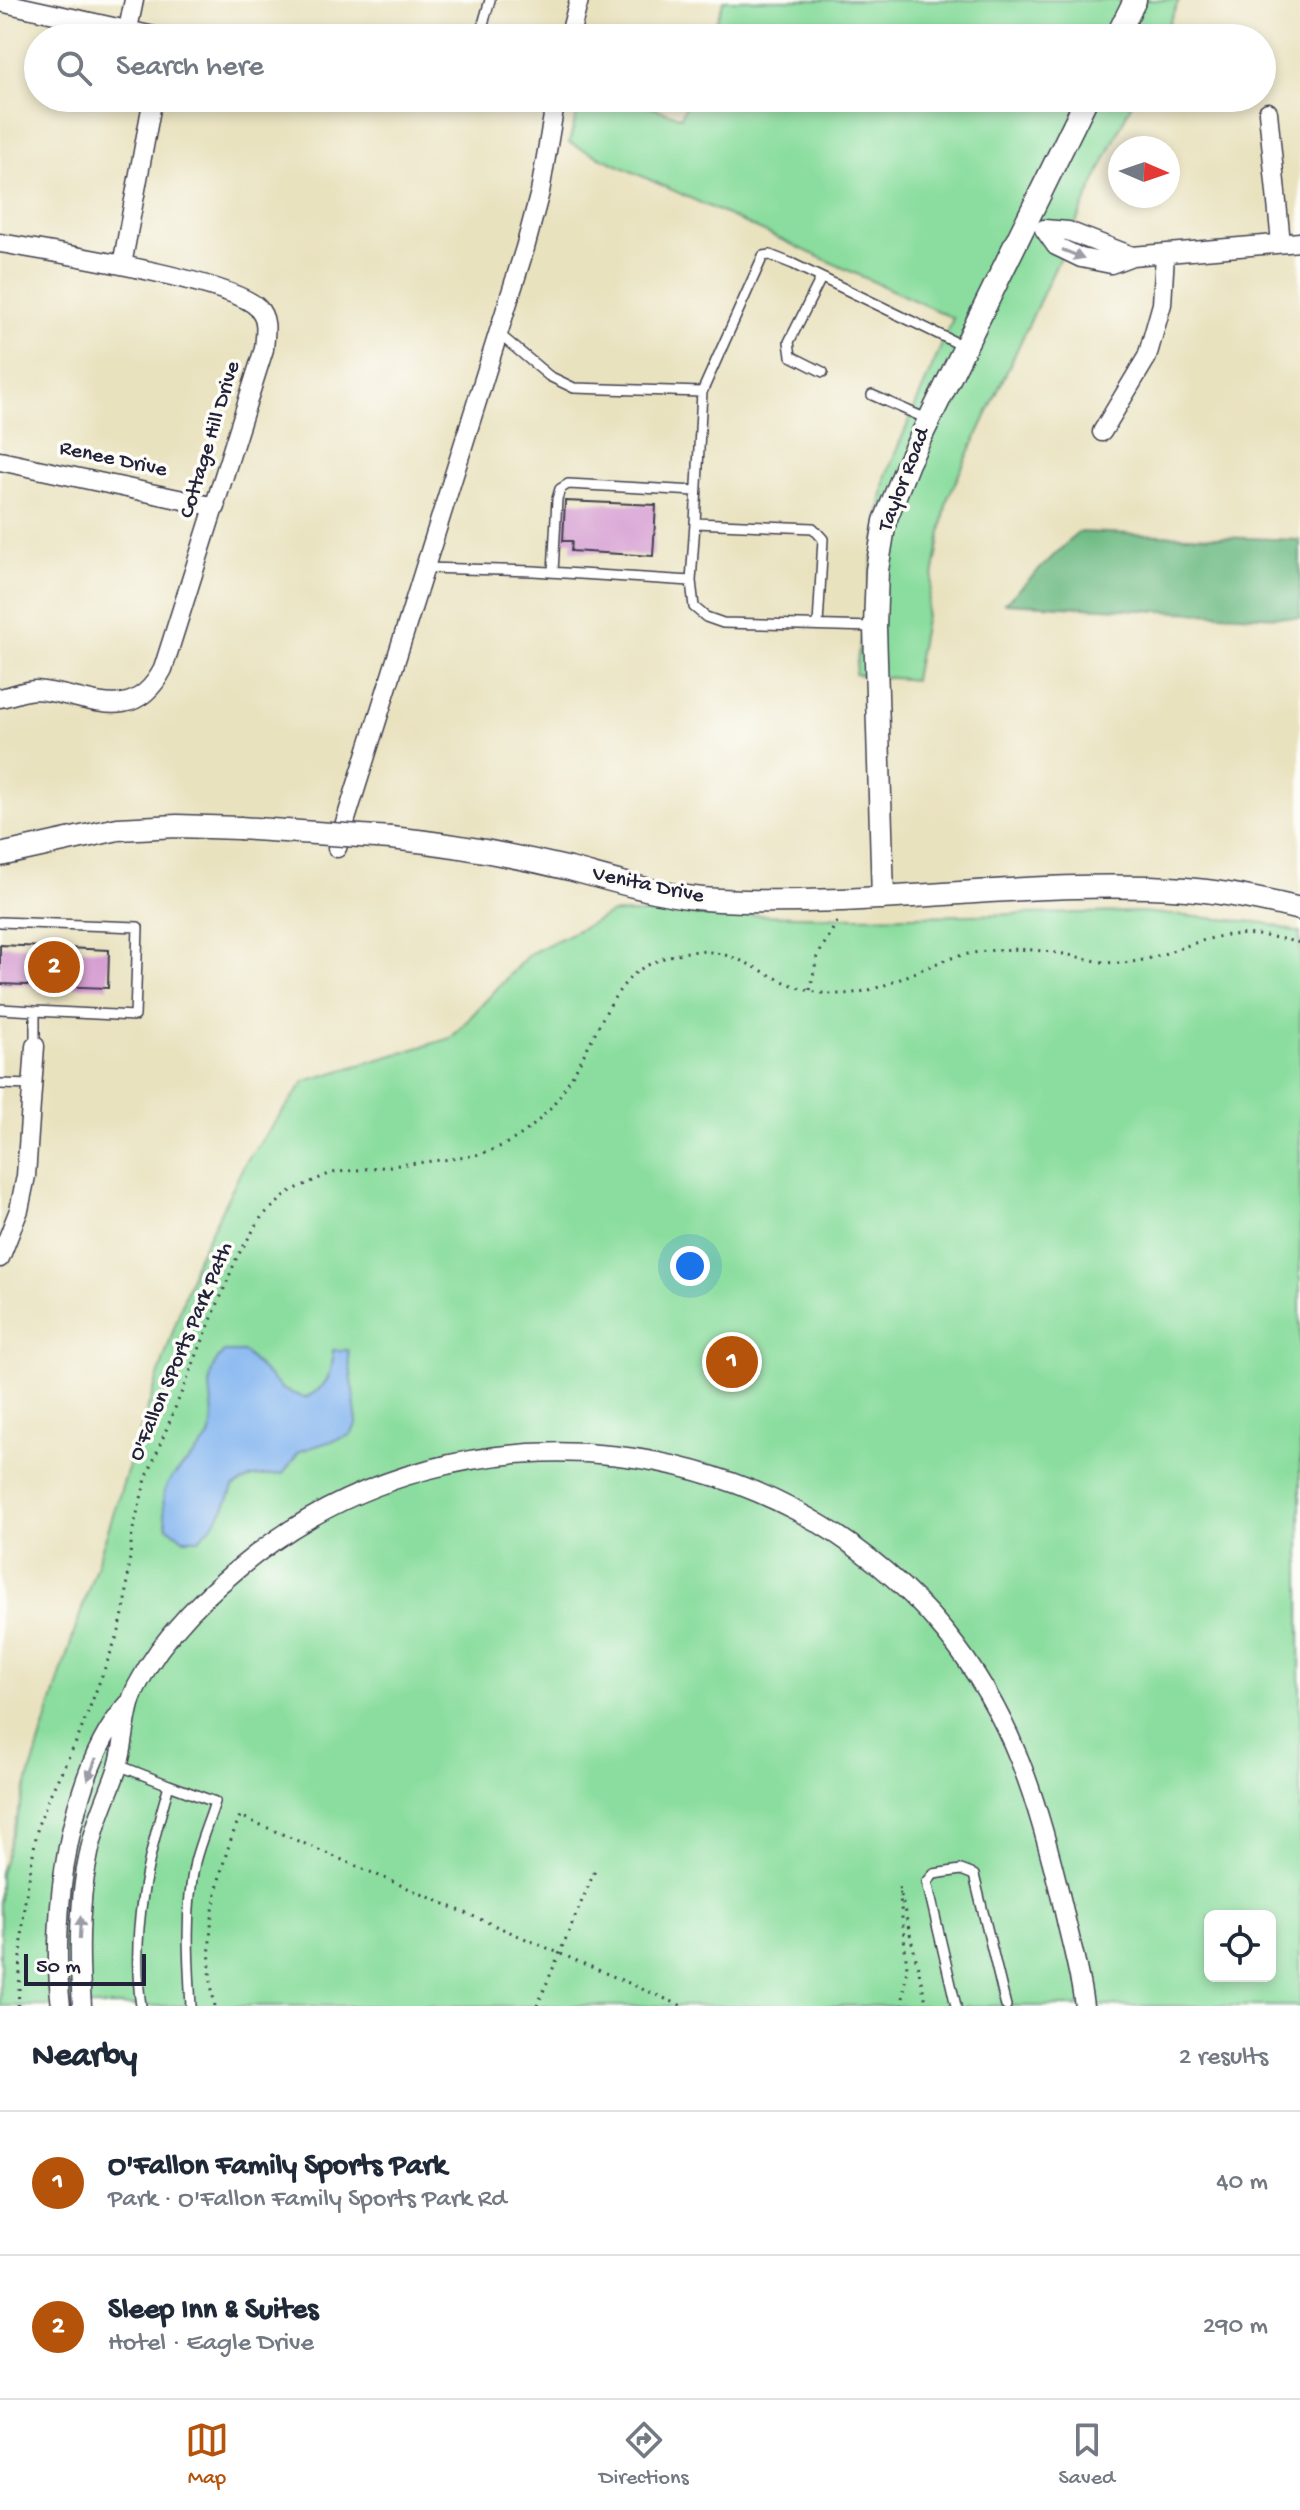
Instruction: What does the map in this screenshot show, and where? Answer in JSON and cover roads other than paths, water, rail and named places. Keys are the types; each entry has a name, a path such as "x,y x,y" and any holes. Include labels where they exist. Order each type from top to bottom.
{"street":[{"path":"129,24 134,0"},
{"path":"573,24 579,0"},
{"path":"1123,24 1135,0"},
{"path":"0,2 104,24"},
{"path":"122,265 150,112"},
{"path":"337,848 540,192 554,112"},
{"name":"Taylor Road","path":"883,898 875,627 877,570 885,521 965,347 1035,225 1081,112"},
{"path":"1035,225 1068,231 1132,256 1291,242 1268,112"},
{"name":"Cottage Hill Drive","path":"0,243 122,265 235,293 259,308 267,326 264,349 216,507 156,683 143,696 128,703 112,704 34,690 0,698"},
{"path":"1102,432 1147,357 1162,304 1165,254"},
{"name":"Renee Drive","path":"0,461 216,507"},
{"name":"Venita Drive","path":"0,855 118,829 177,826 239,828 391,838 495,852 657,891 718,900 883,898 1075,888 1186,889 1252,898 1300,909"},
{"path":"0,1258 22,1199 26,1176 35,1046"},
{"path":"61,2006 57,1942 65,1859 83,1794 110,1724 130,1702 155,1655 176,1628 234,1571 300,1523 376,1485 467,1460 553,1452 635,1457 716,1476 796,1512 837,1535 870,1558 934,1620 972,1667 998,1710 1035,1795 1085,2002"},
{"path":"82,2006 79,1947 86,1873 93,1834 118,1765 130,1702"}],"lane":[{"path":"483,24 490,0"},
{"path":"875,627 723,623 706,617 694,607 691,581 702,392 763,256 770,255 965,347"},
{"path":"821,278 789,342 791,356 823,372"},
{"path":"498,334 549,376 574,388 702,392"},
{"path":"872,395 929,420"},
{"path":"553,572 557,499 560,489 568,484 696,491"},
{"path":"695,523 813,528 823,539 818,625"},
{"path":"425,568 691,581"},
{"path":"0,922 138,927 135,1016 0,1009"},
{"path":"35,1011 35,1046"},
{"path":"0,1084 32,1085"},
{"path":"118,1765 215,1802 196,1861 190,1904 188,1958 191,2006"},
{"path":"141,2006 138,1987 141,1893 169,1785"},
{"path":"956,2006 927,1882 934,1874 961,1870 974,1875 1006,2006"}],"water":[{"path":"333,1350 348,1350 357,1423 351,1435 300,1451 283,1474 252,1477 233,1487 219,1515 199,1539 183,1539 167,1526 163,1500 165,1490 173,1476 209,1436 213,1413 211,1373 224,1352 244,1352 283,1390 305,1398 324,1385 332,1366"}],"place":[{"name":"Sleep Inn & Suites","path":"54,967"},
{"name":"O'Fallon Family Sports Park","path":"732,1362"}]}
